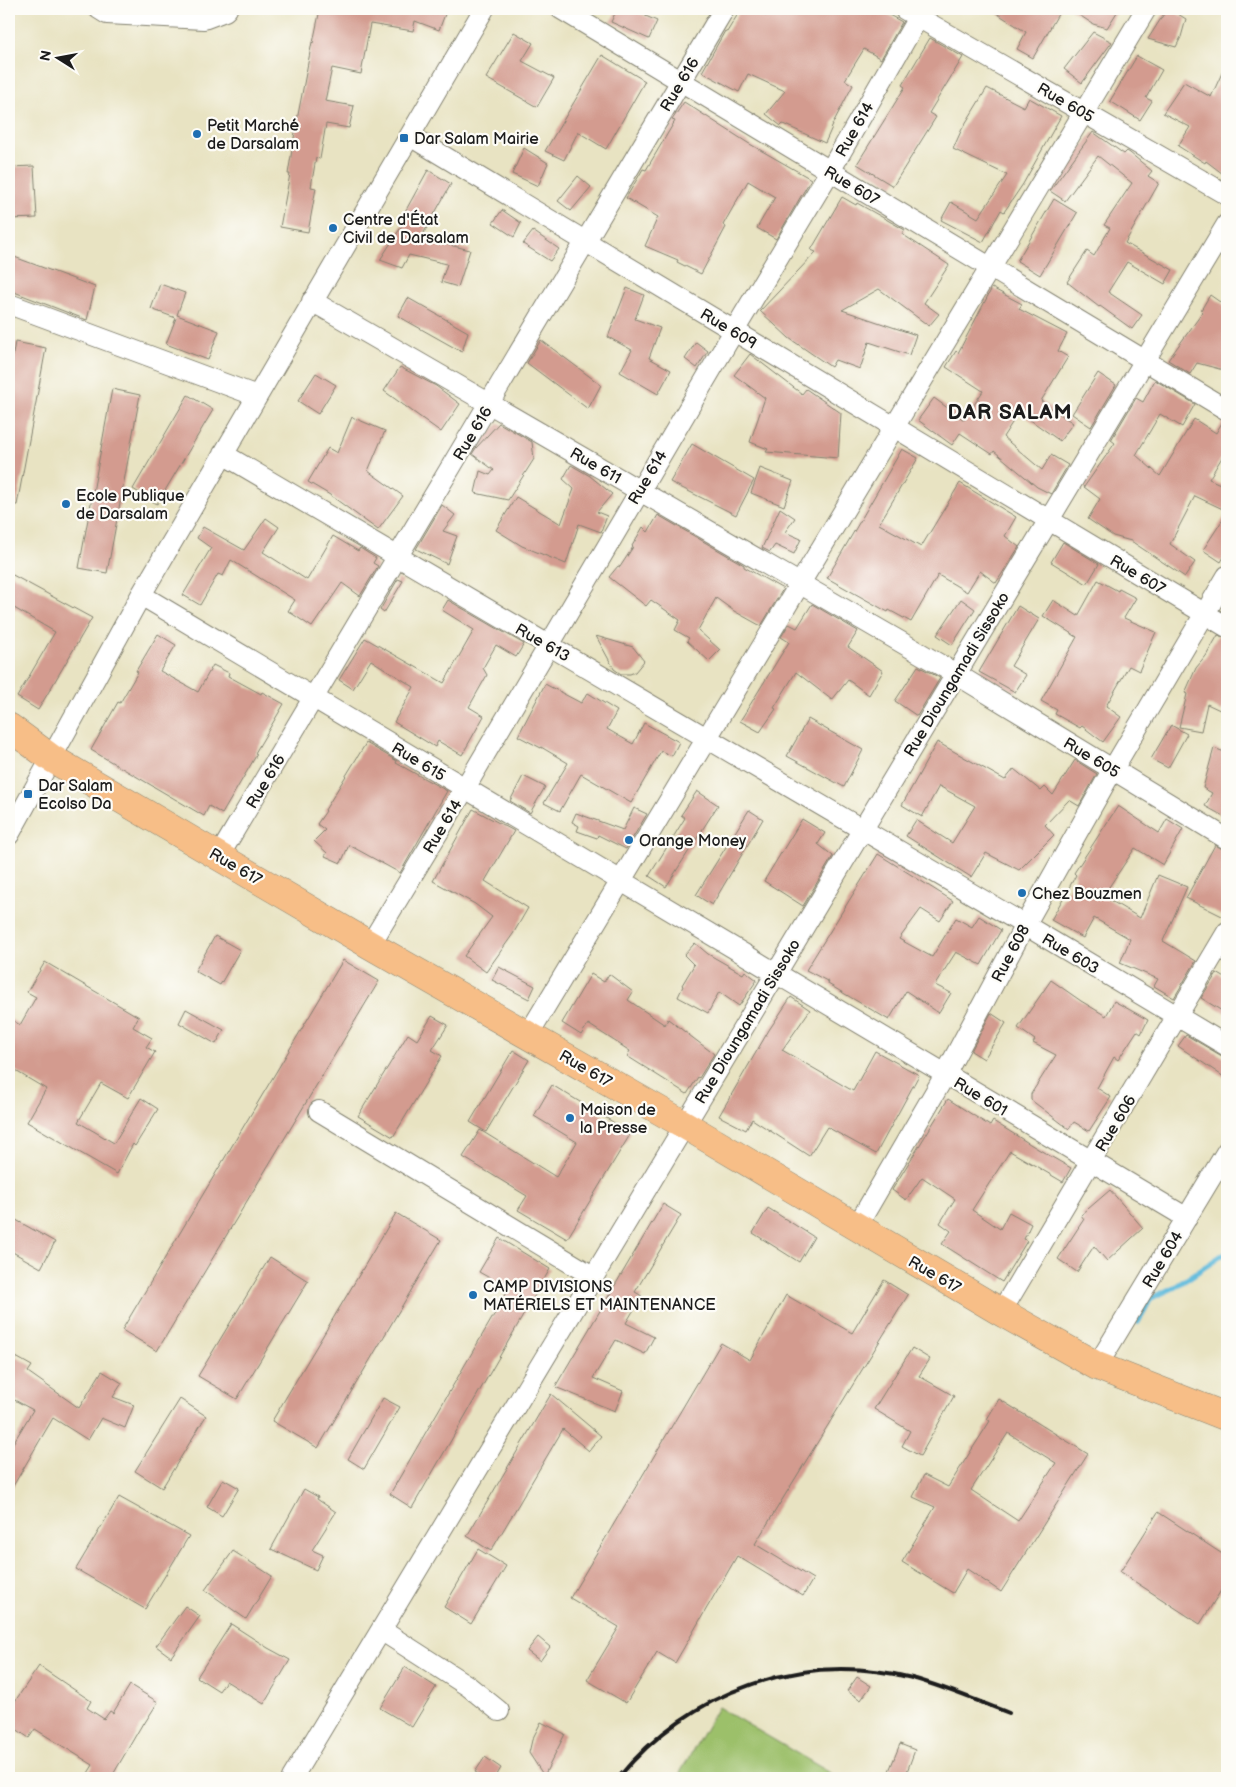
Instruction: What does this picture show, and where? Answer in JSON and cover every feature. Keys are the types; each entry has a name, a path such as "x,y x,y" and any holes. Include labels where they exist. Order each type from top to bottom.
{"highway":[{"name":"Rue 617","path":"9,727 51,758 685,1125 856,1228 1001,1312 1097,1366 1227,1417"}],"street":[{"path":"99,9 107,14 204,19 227,9"},
{"path":"9,835 140,595 484,9"},
{"name":"Rue 607","path":"561,9 1144,361"},
{"name":"Rue 616","path":"220,856 724,9"},
{"path":"528,1035 1146,9"},
{"name":"Rue 605","path":"915,11 1227,195"},
{"name":"Rue 614","path":"370,944 465,788 639,490 830,171 915,11"},
{"name":"Rue 609","path":"410,136 1048,520"},
{"name":"Rue Dioungamadi Sissoko","path":"292,1778 1227,224"},
{"name":"Rue 611","path":"312,301 956,674"},
{"path":"9,304 257,396"},
{"path":"1144,361 1227,410"},
{"name":"Rue 613","path":"223,454 862,830"},
{"name":"Rue 607","path":"1048,520 1227,627"},
{"name":"Rue 608","path":"856,1228 945,1075 1025,925 1113,769 1227,576"},
{"name":"Rue 615","path":"140,595 776,974"},
{"name":"Rue 605","path":"956,674 1227,839"},
{"name":"Rue 603","path":"862,830 1227,1046"},
{"name":"Rue 606","path":"1001,1312 1092,1162 1227,932"},
{"name":"Rue 601","path":"776,974 1187,1218"},
{"path":"319,1111 594,1277"},
{"name":"Rue 604","path":"1097,1366 1227,1151"},
{"path":"381,1630 468,1686 499,1711"}],"green space":[{"path":"718,1707 839,1778 677,1778"}],"building":[{"path":"320,9 331,11 332,9 447,9 439,30 415,21 413,31 370,24 361,74 332,68 325,101 354,106 349,128 326,124 320,159 316,158 311,187 316,188 308,232 280,227 290,174 288,174 297,120"},
{"path":"617,9 630,9 657,21 649,39 611,22"},
{"path":"741,9 755,9 766,16 770,9 878,9 902,22 881,59 864,49 845,80 853,85 832,125 825,143 783,124 781,126 766,114 785,91 748,74 739,92 702,72 725,31 727,32"},
{"path":"990,9 1061,9 1033,58 1017,49 1026,32"},
{"path":"1070,9 1119,9 1107,28 1093,24"},
{"path":"1167,9 1186,19 1176,47 1148,39"},
{"path":"514,32 533,43 522,61 554,78 537,107 486,78"},
{"path":"1093,32 1112,42 1082,83 1064,69"},
{"path":"930,38 963,57 929,113 936,117 893,186 857,164 905,87 902,85"},
{"path":"602,55 645,81 606,149 578,132 564,160 545,151"},
{"path":"1137,56 1162,70 1146,98 1152,101 1140,120 1110,101"},
{"path":"1227,62 1227,177 1206,161 1205,163 1178,146 1190,127 1163,113 1184,82 1211,97"},
{"path":"987,88 1024,107 1029,98 1061,116 1023,184 1004,212 1001,210 983,242 941,220 951,202 978,218 1007,175 953,149 962,129"},
{"path":"684,102 748,143 811,179 776,239 757,228 775,197 748,181 723,225 726,227 701,274 677,262 678,260 645,246 658,217 626,198 643,169 646,170 675,121 672,120"},
{"path":"1093,132 1124,154 1127,151 1130,153 1152,171 1148,176 1159,183 1125,243 1173,270 1165,284 1127,262 1108,292 1142,315 1132,329 1099,307 1067,282 1087,251 1094,256 1110,228 1104,225 1132,183 1098,156 1065,201 1050,191"},
{"path":"524,148 548,163 538,186 512,174"},
{"path":"34,166 37,218 9,219 9,167"},
{"path":"428,170 451,184 421,238 470,250 458,287 441,282 447,264 409,255 402,268 380,260 405,221 401,219"},
{"path":"578,176 591,187 571,211 558,201"},
{"path":"842,197 856,205 857,203 905,230 902,234 949,265 924,303 939,314 929,326 879,289 842,310 916,335 909,355 869,342 860,369 835,360 831,367 789,338 760,311 816,252 811,250"},
{"path":"1054,199 1077,213 1040,275 1017,261"},
{"path":"502,210 521,223 514,237 493,223"},
{"path":"533,231 559,249 550,261 523,244"},
{"path":"9,255 95,287 87,320 9,290"},
{"path":"160,284 185,293 177,315 219,331 208,360 166,344 176,318 151,309"},
{"path":"627,288 644,295 635,319 660,328 649,358 671,370 658,394 620,372 632,350 608,337"},
{"path":"992,288 1022,304 1019,309 1067,334 1058,351 1068,357 1041,401 1073,423 1060,441 1019,412 1003,437 1042,470 1051,455 1068,465 1051,494 1037,487 994,451 992,454 960,433 952,445 918,420 934,398 964,420 983,391 946,367 956,351 958,353"},
{"path":"1210,295 1227,307 1227,371 1197,363 1190,374 1168,360 1203,312 1201,310"},
{"path":"408,298 468,332 462,352 398,316"},
{"path":"541,340 601,385 588,409 527,363"},
{"path":"15,342 46,348 17,505 9,505 9,378"},
{"path":"696,342 708,351 697,368 685,359"},
{"path":"750,354 802,394 806,389 841,413 838,458 766,452 768,449 750,442 765,398 734,375"},
{"path":"400,367 436,386 460,404 441,432 384,391"},
{"path":"316,373 336,385 318,414 298,401"},
{"path":"1098,373 1116,385 1091,427 1072,414"},
{"path":"1155,380 1195,404 1182,427 1160,414 1136,455 1160,476 1194,419 1216,433 1223,421 1227,422 1227,449 1209,479 1227,487 1227,511 1195,496 1170,544 1195,562 1185,577 1131,541 1113,536 1088,519 1100,499 1084,487 1115,443 1111,440 1136,398 1143,402"},
{"path":"112,389 140,395 107,573 79,568"},
{"path":"188,395 213,410 157,504 133,489"},
{"path":"352,417 385,431 368,471 403,496 378,530 330,495 308,482 328,448 337,453"},
{"path":"499,423 532,442 534,459 508,500 475,493 480,471 490,475 494,470 472,454"},
{"path":"692,444 754,480 736,515 670,482"},
{"path":"902,449 918,458 879,524 921,547 960,483 1016,517 1005,536 1019,547 996,583 980,571 967,592 938,575 911,622 889,610 888,612 827,578"},
{"path":"571,465 590,476 612,494 597,512 607,516 601,532 579,524 566,564 522,546 496,530 516,497 561,524 574,489 563,479"},
{"path":"760,468 793,481 784,506 751,493"},
{"path":"442,505 455,515 443,531 457,536 447,564 416,549"},
{"path":"780,508 795,518 785,532 801,539 794,554 775,545 770,552 762,548"},
{"path":"1227,513 1227,552 1221,562 1203,550"},
{"path":"658,515 783,589 761,626 734,611 716,598 698,630 720,650 709,661 687,641 689,638 675,630 680,620 651,600 646,606 609,577 618,566 620,567 643,527 648,532"},
{"path":"266,518 279,527 263,552 307,580 333,536 358,551 360,548 376,558 373,563 378,566 360,596 342,583 312,627 288,611 295,600 231,560 223,576 218,574 200,605 183,595 211,548 197,538 203,527 244,550"},
{"path":"1063,542 1099,564 1087,584 1051,562"},
{"path":"9,573 92,618 38,710 17,697 55,632 9,605"},
{"path":"398,579 403,581 384,613 380,610"},
{"path":"1098,580 1136,598 1124,618 1156,632 1139,671 1129,666 1106,706 1121,717 1103,742 1082,726 1080,728 1055,714 1057,710 1041,701 1077,637 1043,616 1053,600 1078,616"},
{"path":"961,599 975,609 952,645 937,635"},
{"path":"448,600 524,644 516,657 496,645 483,668 487,675 469,707 484,716 462,755 438,741 435,747 394,722 414,687 371,660 353,689 339,680 365,638 444,683 474,630 442,610"},
{"path":"812,604 858,631 848,647 883,671 869,695 848,680 832,700 796,672 774,708 776,709 760,732 740,721 789,642 781,637 789,624 797,628"},
{"path":"1018,606 1039,619 1011,666 1026,675 1015,692 979,672"},
{"path":"158,634 176,645 160,671 198,692 213,665 229,673 228,676 284,704 222,814 209,806 204,816 91,750 118,702 120,703 138,672 136,671"},
{"path":"1218,635 1227,639 1227,700 1222,711 1207,704 1201,731 1179,727 1187,694 1185,693 1196,668 1206,656"},
{"path":"596,636 633,647 644,661 635,672 621,674 614,669"},
{"path":"918,666 940,678 917,716 895,701"},
{"path":"545,684 581,703 588,693 617,711 607,729 633,744 644,723 679,742 672,756 661,751 631,803 581,774 560,811 544,803 568,763 518,736"},
{"path":"808,719 863,750 844,787 787,756"},
{"path":"1171,725 1187,734 1168,768 1151,759"},
{"path":"937,742 1005,780 1014,769 1041,791 1045,787 1053,795 1075,760 1097,774 1079,806 1069,800 1045,825 1054,835 1019,870 986,853 971,877 906,836 916,820 952,843 975,806 939,786 922,817 902,805"},
{"path":"366,743 397,761 396,763 447,791 400,873 349,845 341,863 325,856 327,853 314,841 325,830 317,824"},
{"path":"1214,748 1227,753 1227,818 1205,806 1212,793 1203,788"},
{"path":"523,776 545,787 530,813 510,801"},
{"path":"697,791 718,805 666,887 649,876 685,818 681,815"},
{"path":"1118,806 1159,833 1167,819 1183,829 1163,865 1135,848 1103,896 1140,918 1158,875 1187,887 1163,941 1196,961 1174,998 1154,986 1158,979 1120,963 1130,939 1094,918 1083,938 1051,920 1076,875 1074,873"},
{"path":"634,808 647,814 626,849 598,835 597,838 577,831 579,826 572,822 576,813 623,830"},
{"path":"473,809 514,831 485,881 528,908 513,934 486,972 464,956 492,917 475,904 433,881"},
{"path":"749,810 763,819 712,905 696,895"},
{"path":"802,819 825,833 818,844 833,856 803,906 764,881"},
{"path":"1215,845 1227,851 1227,905 1222,916 1186,898"},
{"path":"878,854 953,901 940,921 921,909 899,939 932,957 956,918 972,927 979,916 1001,930 981,965 956,952 935,985 951,993 939,1013 906,991 889,1020 828,984 829,982 806,970"},
{"path":"215,936 240,950 220,985 195,971"},
{"path":"695,943 708,954 743,974 745,971 757,980 739,1006 719,992 708,1013 678,997 682,985 694,965 684,955"},
{"path":"343,960 379,981 157,1351 122,1330"},
{"path":"45,962 139,1017 133,1027 152,1038 146,1047 155,1052 128,1098 101,1083 78,1122 114,1143 141,1098 158,1109 135,1146 133,1144 117,1174 27,1122 46,1089 14,1070 16,1066 9,1062 9,1018 20,1025 36,997 27,992"},
{"path":"499,967 535,986 529,999 492,980"},
{"path":"1217,973 1227,979 1227,1014 1201,998"},
{"path":"591,974 604,982 609,974 633,992 628,1000 665,1025 668,1019 714,1054 687,1094 627,1056 630,1051 588,1024 581,1035 562,1023"},
{"path":"1051,980 1106,1016 1114,1001 1148,1020 1141,1034 1137,1031 1118,1060 1114,1057 1097,1088 1111,1097 1089,1131 1074,1122 1069,1129 1031,1100 1031,1094 1056,1055 1033,1043 1035,1040 1018,1028"},
{"path":"791,997 810,1010 782,1050 853,1091 875,1051 919,1075 876,1154 827,1127 809,1156 752,1119 746,1130 719,1116 769,1030"},
{"path":"186,1009 224,1030 216,1044 179,1023"},
{"path":"991,1013 1006,1023 984,1059 971,1051"},
{"path":"432,1016 448,1025 432,1050 442,1056 393,1137 358,1116 408,1034 417,1040"},
{"path":"1186,1035 1227,1059 1227,1079 1178,1046"},
{"path":"513,1050 529,1060 486,1132 470,1122"},
{"path":"552,1085 631,1133 567,1239 518,1210 527,1196 463,1157 480,1130 556,1177 577,1142 534,1116"},
{"path":"948,1099 990,1126 993,1121 1071,1168 1063,1182 1010,1151 972,1210 1000,1229 1009,1212 1031,1224 1024,1239 1027,1241 1002,1282 942,1244 951,1231 940,1223 955,1199 922,1177 906,1200 892,1190"},
{"path":"1110,1190 1143,1228 1107,1261 1094,1246 1077,1272 1058,1259 1084,1219 1081,1215"},
{"path":"663,1204 681,1215 635,1292 642,1296 626,1323 654,1337 645,1354 616,1340 593,1378 623,1391 615,1411 555,1387"},
{"path":"768,1208 814,1237 799,1262 753,1233"},
{"path":"396,1213 441,1240 318,1448 272,1421"},
{"path":"9,1216 55,1242 41,1268 9,1250"},
{"path":"499,1238 550,1269 412,1508 390,1494 509,1289 479,1272"},
{"path":"270,1257 308,1281 237,1399 198,1376"},
{"path":"884,1280 908,1295 755,1544 813,1579 803,1596 737,1556 675,1663 657,1652 626,1703 587,1680 619,1627 570,1598 721,1343 750,1360 786,1295 852,1333"},
{"path":"912,1348 930,1359 919,1376 954,1396 920,1456 902,1446 910,1431 874,1409"},
{"path":"16,1357 32,1366 28,1372 79,1408 102,1371 122,1383 113,1397 134,1405 125,1428 101,1418 88,1440 53,1418 9,1493 9,1450 33,1410 9,1397 9,1370"},
{"path":"551,1394 601,1436 589,1451 563,1429 491,1551 467,1536"},
{"path":"383,1398 400,1407 364,1469 348,1459"},
{"path":"180,1399 206,1416 162,1488 135,1471"},
{"path":"999,1399 1088,1454 1001,1592 967,1569 953,1593 902,1562 935,1507 913,1497 924,1475 948,1487 990,1421 987,1419","holes":["1008,1433 1056,1463 1018,1521 971,1490"]},
{"path":"223,1479 239,1488 222,1516 207,1507"},
{"path":"304,1489 318,1497 317,1499 336,1512 312,1550 323,1555 316,1570 271,1549"},
{"path":"119,1497 189,1536 145,1609 76,1569"},
{"path":"1158,1512 1227,1557 1227,1581 1200,1624 1120,1572"},
{"path":"478,1549 506,1566 471,1624 444,1607"},
{"path":"233,1551 272,1576 246,1619 205,1590"},
{"path":"185,1606 200,1616 171,1657 156,1646"},
{"path":"231,1624 290,1660 264,1704 226,1681 219,1691 197,1677"},
{"path":"538,1637 550,1647 540,1661 527,1651"},
{"path":"39,1666 91,1701 87,1708 104,1719 110,1711 113,1713 130,1685 158,1702 143,1723 111,1778 85,1778 93,1765 35,1729 29,1738 9,1724 9,1710"},
{"path":"405,1667 436,1687 412,1727 380,1708"},
{"path":"857,1677 871,1686 861,1700 847,1691"},
{"path":"541,1722 565,1734 544,1776 529,1753 532,1740"},
{"path":"900,1744 915,1750 905,1777 889,1771"},
{"path":"485,1757 501,1768 495,1778 485,1778 475,1772"}],"waterway":[{"path":"1138,1322 1151,1298 1175,1287 1227,1252"}],"railway":[{"path":"618,1778 647,1748 679,1722 713,1701 750,1685 789,1674 829,1670 870,1671 912,1678 1009,1713"}],"place":[{"name":"Petit Marché de Darsalam","path":"197,134"},
{"name":"Dar Salam Mairie","path":"404,138"},
{"name":"Centre d'État Civil de Darsalam","path":"333,228"},
{"name":"Ecole Publique de Darsalam","path":"66,504"},
{"name":"Dar Salam Ecolso Da","path":"28,794"},
{"name":"Orange Money","path":"629,840"},
{"name":"Chez Bouzmen","path":"1022,893"},
{"name":"Maison de la Presse","path":"570,1118"},
{"name":"CAMP DIVISIONS MATÉRIELS ET MAINTENANCE","path":"473,1295"}],"district":[{"name":"DAR SALAM","path":"1010,412"}]}
